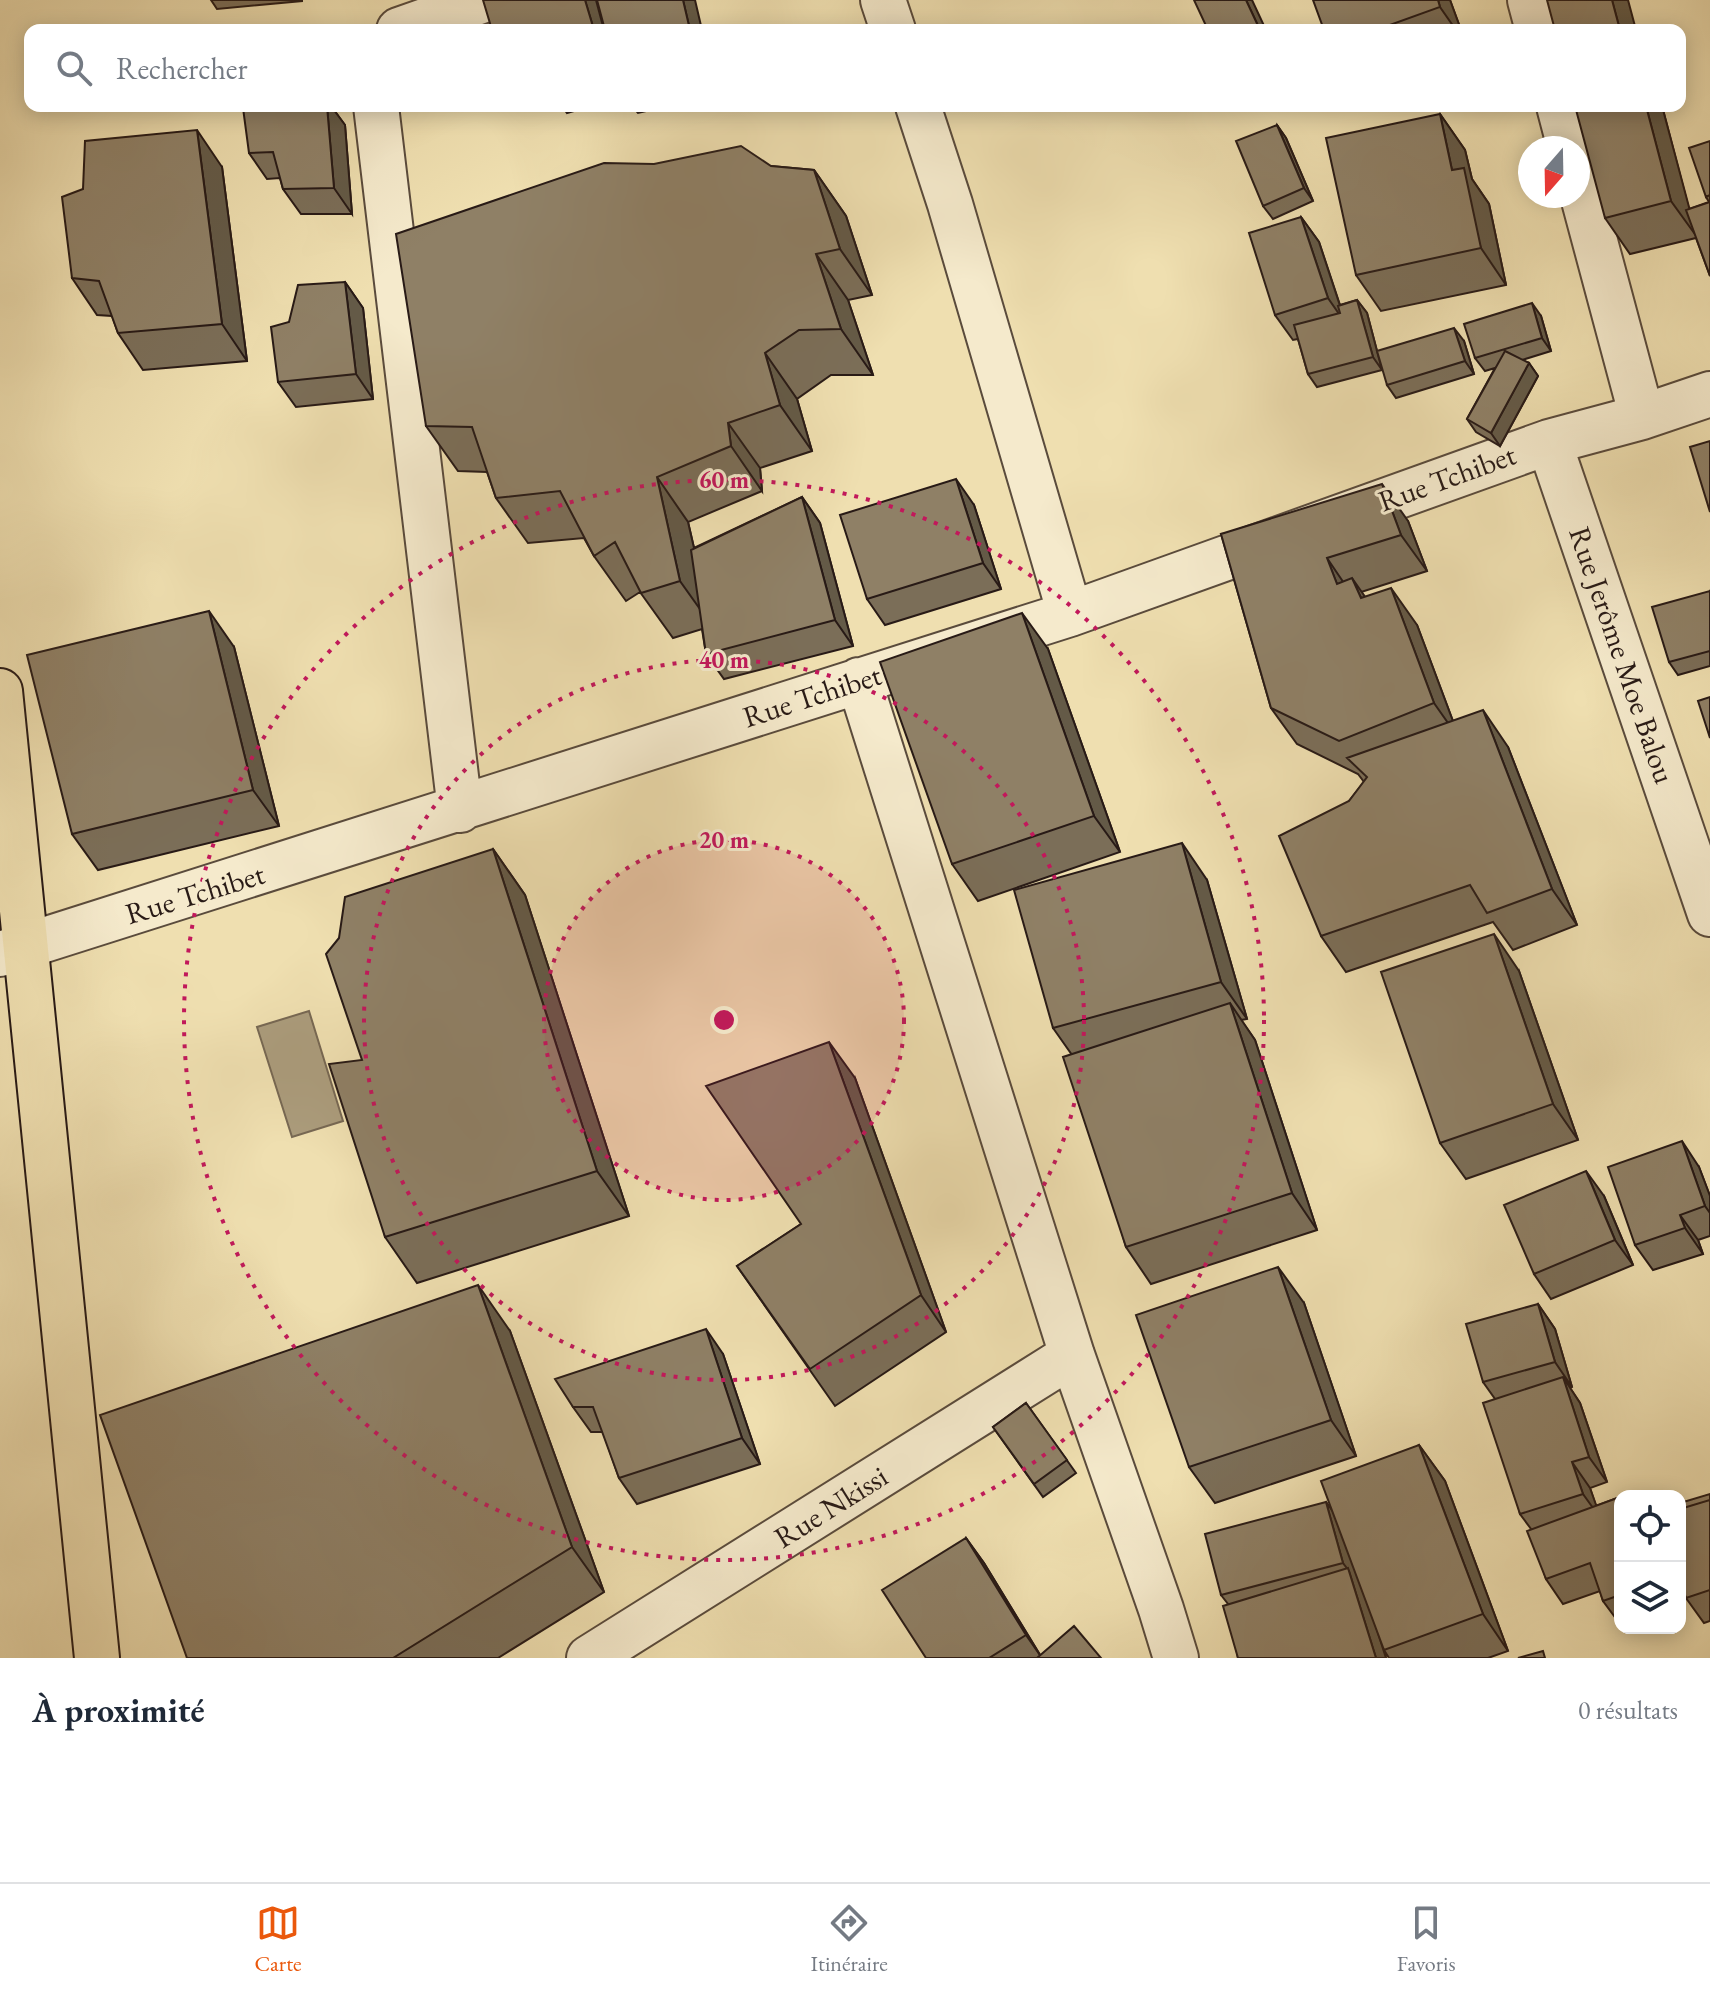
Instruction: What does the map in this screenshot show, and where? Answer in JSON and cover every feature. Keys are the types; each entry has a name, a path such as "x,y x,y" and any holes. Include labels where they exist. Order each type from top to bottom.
{"highway":[{"path":"0,691 14,950 97,1658"}],"street":[{"path":"416,24 484,0"},
{"path":"883,0 891,24"},
{"path":"1530,0 1536,24"},
{"path":"377,112 460,810"},
{"path":"920,112 1070,614"},
{"path":"1561,112 1567,136"},
{"path":"1586,208 1642,417"},
{"name":"Rue Tchibet","path":"14,950 1070,614 1549,442 1642,417 1710,394"},
{"name":"Rue Jerôme Moe Balou","path":"1549,442 1710,914"},
{"path":"859,680 1072,1355 1176,1658"},
{"name":"Rue Nkissi","path":"589,1658 1072,1355"}],"shaded area":[{"path":"309,1011 343,1121 292,1137 257,1027"}],"building":[{"path":"483,0 585,0 592,24 490,24"},
{"path":"597,0 683,0 689,24 603,24"},
{"path":"1194,0 1246,0 1257,24 1205,24"},
{"path":"1313,0 1438,0 1440,7 1393,24 1322,24"},
{"path":"1547,0 1612,0 1618,24 1553,24"},
{"path":"244,112 328,112 334,188 283,189 273,152 249,153"},
{"path":"1577,112 1648,112 1671,201 1605,218 1590,162 1590,136 1583,136"},
{"path":"1440,114 1452,170 1464,168 1481,248 1356,275 1326,138"},
{"path":"1277,125 1304,188 1263,206 1236,141"},
{"path":"197,130 222,324 118,333 99,281 72,278 62,197 83,189 85,141"},
{"path":"1710,141 1710,195 1706,197 1689,148"},
{"path":"741,146 771,166 814,170 840,249 816,254 841,329 799,330 765,353 780,405 728,423 731,446 657,477 680,581 641,593 615,542 594,556 560,491 496,498 472,427 426,426 396,234 604,163 654,164"},
{"path":"1710,202 1710,276 1686,210"},
{"path":"1301,217 1328,298 1275,315 1249,233"},
{"path":"345,282 356,374 278,382 271,327 289,322 298,285"},
{"path":"1357,300 1373,357 1308,374 1294,325 1340,313 1338,306"},
{"path":"1532,303 1542,338 1475,358 1464,324"},
{"path":"1454,328 1465,361 1387,385 1377,351"},
{"path":"1505,351 1529,363 1491,433 1467,419"},
{"path":"1710,441 1710,512 1690,447"},
{"path":"956,479 983,563 867,599 840,515"},
{"path":"1382,484 1401,535 1327,558 1337,584 1352,578 1361,598 1391,588 1434,703 1339,741 1271,708 1221,534"},
{"path":"802,497 835,620 706,654 691,550"},
{"path":"1710,591 1710,651 1669,662 1652,607"},
{"path":"209,611 253,790 72,834 27,655"},
{"path":"1022,613 1094,816 952,864 880,662"},
{"path":"1710,697 1710,738 1698,701"},
{"path":"1483,710 1552,889 1487,913 1470,885 1321,936 1279,836 1349,801 1367,777 1347,758"},
{"path":"1182,843 1221,982 1053,1028 1014,890"},
{"path":"493,849 597,1171 385,1237 329,1064 362,1060 326,954 339,938 345,897"},
{"path":"1494,934 1553,1104 1440,1143 1381,972"},
{"path":"1230,1003 1292,1193 1126,1247 1063,1057"},
{"path":"829,1042 921,1295 810,1369 737,1266 801,1224 706,1086"},
{"path":"1682,1141 1705,1206 1680,1215 1685,1228 1635,1245 1608,1167"},
{"path":"1586,1171 1615,1240 1534,1274 1504,1205"},
{"path":"1278,1267 1331,1420 1189,1467 1136,1315"},
{"path":"478,1285 572,1547 393,1658 187,1658 100,1415"},
{"path":"1538,1304 1555,1362 1483,1382 1466,1324"},
{"path":"706,1329 742,1438 619,1478 593,1407 573,1407 555,1379"},
{"path":"1563,1377 1589,1457 1572,1462 1583,1494 1520,1514 1483,1403"},
{"path":"1026,1403 1067,1460 1034,1484 993,1427"},
{"path":"1419,1445 1483,1614 1384,1650 1321,1481"},
{"path":"1710,1494 1710,1500 1686,1507 1686,1501"},
{"path":"1614,1499 1614,1597 1603,1601 1590,1563 1546,1579 1527,1531"},
{"path":"1710,1500 1710,1590 1686,1598 1686,1562 1686,1507"},
{"path":"1326,1502 1343,1563 1221,1595 1205,1534"},
{"path":"966,1538 1026,1635 989,1658 926,1658 882,1590"},
{"path":"1348,1568 1376,1658 1238,1658 1223,1606"},
{"path":"1074,1626 1101,1658 1037,1658"},
{"path":"1543,1651 1545,1658 1518,1658"}]}
